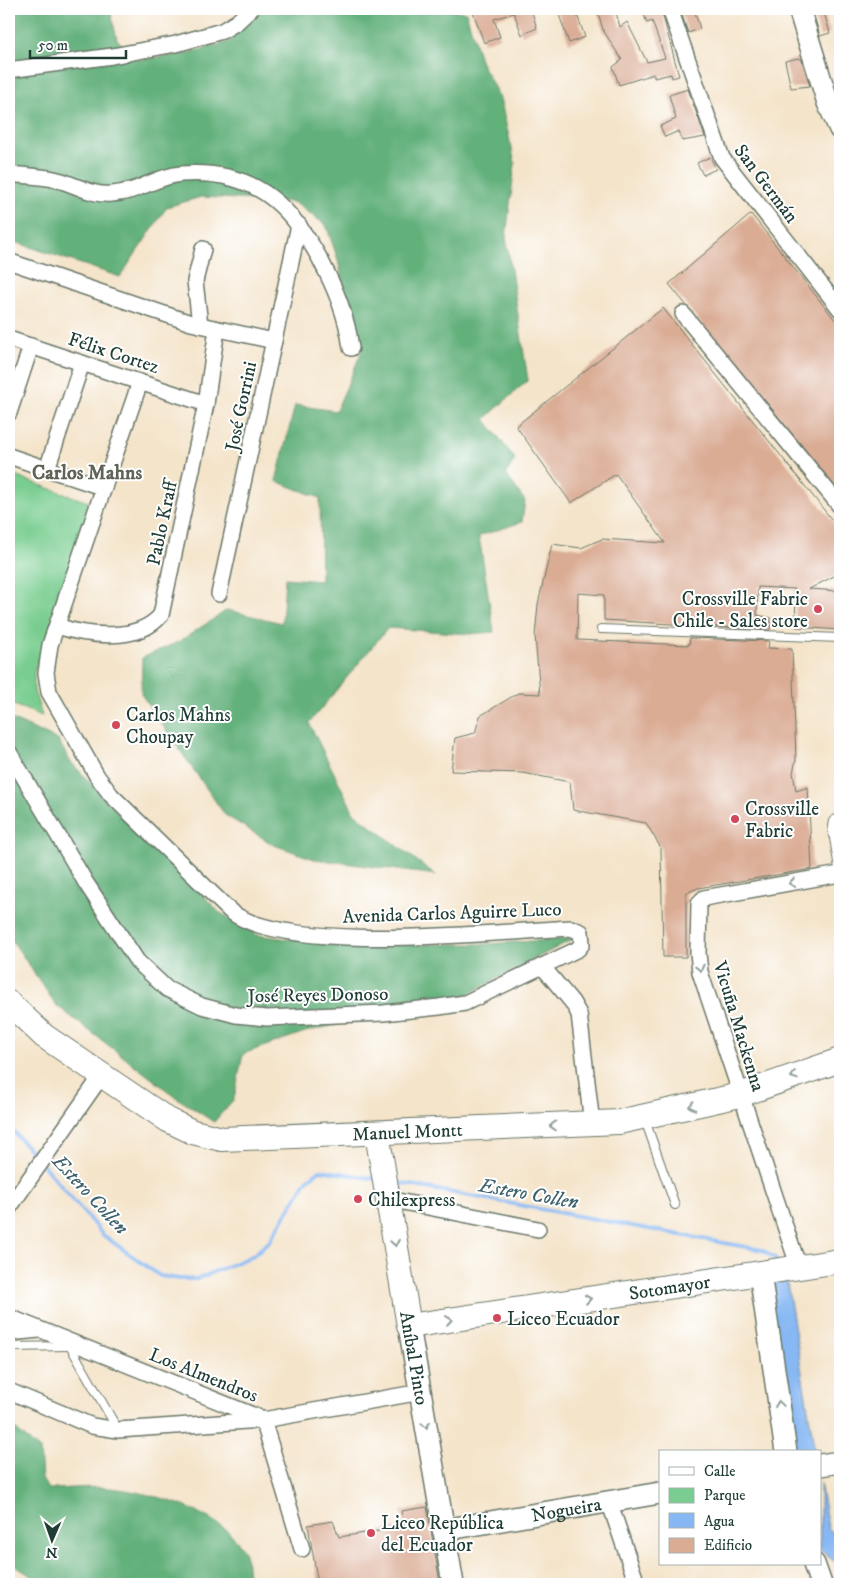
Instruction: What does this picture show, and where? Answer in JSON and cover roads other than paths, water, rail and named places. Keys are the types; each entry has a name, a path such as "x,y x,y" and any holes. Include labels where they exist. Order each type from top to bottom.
{"main road":[{"name":"Manuel Montt","path":"9,1003 44,1036 174,1123 207,1136 238,1140 620,1122 740,1095 840,1060"},
{"name":"Aníbal Pinto","path":"377,1133 409,1326"},
{"name":"Sotomayor","path":"409,1326 840,1261"}],"street":[{"path":"9,70 176,44 222,31 237,22 251,9"},
{"name":"San Germán","path":"670,9 722,158 840,309"},
{"path":"799,9 828,103 840,128"},
{"path":"9,174 45,177 92,192 112,194 130,191 179,174 227,176 248,183 268,194 285,208 299,225 334,288 346,318 351,348"},
{"name":"José Gorrini","path":"219,594 299,225"},
{"path":"200,325 195,281 203,249"},
{"path":"14,263 200,325 274,341"},
{"path":"683,314 840,506"},
{"name":"Pablo Kraff","path":"57,626 83,634 107,635 142,629 156,621 161,615 206,404 217,328"},
{"name":"Félix Cortez","path":"9,339 206,404"},
{"path":"9,412 31,346"},
{"path":"47,469 82,363"},
{"name":"Avenida Carlos Aguirre Luco","path":"140,382 46,663 49,692 97,776 117,801 236,916 250,923 348,937 382,938 570,928 580,932 583,940 578,949 542,966"},
{"path":"9,456 104,488"},
{"name":"José Reyes Donoso","path":"9,752 86,883 137,960 167,988 202,1006 236,1015 268,1018 414,1011 465,1003 542,966"},
{"name":"Vicuña Mackenna","path":"778,1271 740,1095 699,966 699,900 840,874"},
{"path":"542,966 572,1002 579,1014 592,1124"},
{"path":"12,1198 34,1172 102,1075"},
{"path":"388,1197 538,1229"},
{"path":"778,1271 786,1450"},
{"name":"Los Almendros","path":"9,1317 75,1346 263,1420 421,1392"},
{"name":"Aníbal Pinto","path":"409,1326 453,1584"},
{"path":"9,1333 40,1330"},
{"path":"9,1391 92,1426 118,1430 263,1420 302,1549"},
{"path":"822,1465 840,1462"},
{"name":"Nogueira","path":"443,1530 659,1492"},
{"path":"609,1501 637,1584"}],"lane":[{"path":"601,629 840,638"},
{"path":"840,817 833,821 832,826 840,874"},
{"path":"644,1116 675,1205"},
{"path":"9,1347 75,1346 118,1430"}],"water":[{"path":"787,1282 815,1450 793,1450 768,1283"},
{"path":"822,1494 828,1528 840,1539 840,1566 822,1552"}],"waterway":[{"name":"Estero Collen","path":"9,1126 38,1160"},
{"name":"Estero Collen","path":"43,1165 103,1235 160,1276 180,1279 197,1279 252,1256 269,1242 307,1180 320,1170 377,1179"},
{"name":"Estero Collen","path":"394,1182 762,1250 775,1258 776,1264"}],"place":[{"name":"Crossville Fabric Chile - Sales store","path":"818,609"},
{"name":"Carlos Mahns Choupay","path":"116,725"},
{"name":"Crossville Fabric","path":"735,819"},
{"name":"Chilexpress","path":"358,1199"},
{"name":"Liceo Ecuador","path":"497,1318"},
{"name":"Liceo República del Ecuador","path":"371,1533"}],"district":[{"name":"Carlos Mahns","path":"87,472"}]}
